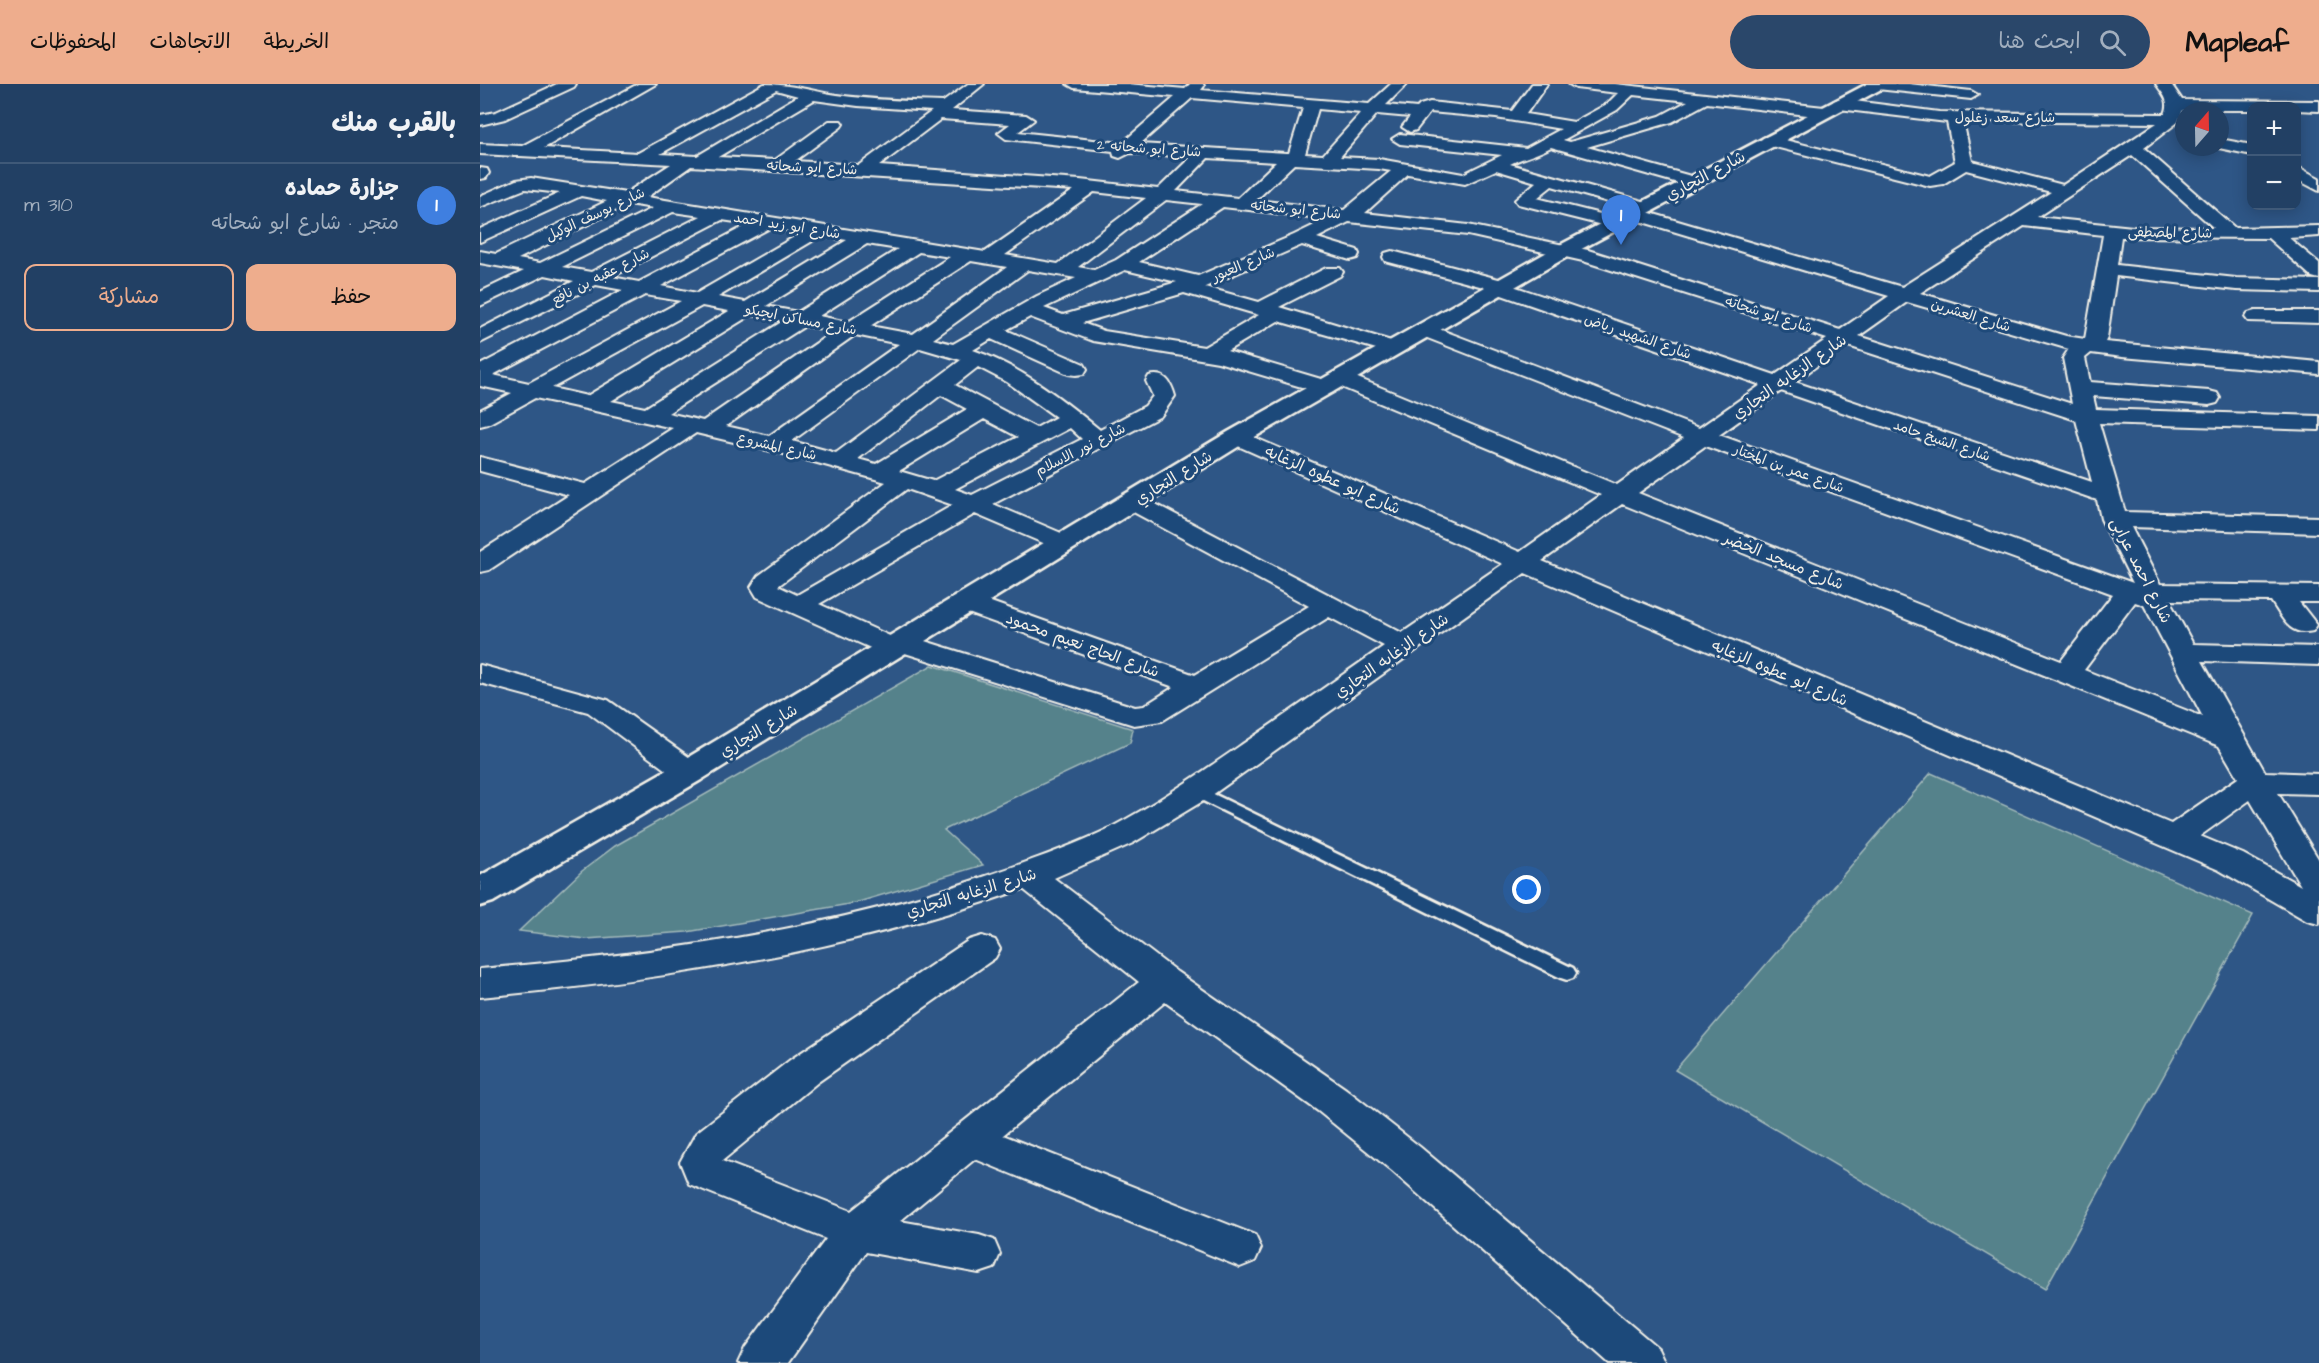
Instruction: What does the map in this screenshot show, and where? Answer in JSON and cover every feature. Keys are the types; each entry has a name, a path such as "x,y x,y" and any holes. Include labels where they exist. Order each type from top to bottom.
{"street":[{"path":"480,120 500,116 568,84"},
{"path":"526,152 649,84"},
{"path":"863,170 977,84"},
{"path":"1074,84 1195,89 1421,113"},
{"path":"1329,159 1373,109 1400,84"},
{"path":"1516,116 1540,84"},
{"path":"1576,84 1732,102 1857,93 1971,95"},
{"path":"1732,102 1736,84"},
{"path":"640,158 772,85"},
{"name":"شارع ابو شحاته 2","path":"772,85 810,96 857,102 1030,117 1007,135 1127,148 1329,159 1379,164 1465,179 1517,154 1529,153 1551,142 1612,107 1630,90"},
{"path":"1111,160 1195,89"},
{"path":"1470,110 1474,93"},
{"name":"شارع سعد زغلول","path":"1857,93 1913,116 1954,118 2169,115 2319,106"},
{"name":"شارع التجاري","path":"480,894 689,772 1237,437 1565,249 1857,93"},
{"name":"شارع يوسف الوكيل","path":"486,259 645,191 810,96"},
{"path":"1571,147 1666,118 1704,99"},
{"path":"1243,203 1293,157 1311,103"},
{"path":"1379,164 1426,107 1516,116 1576,127"},
{"name":"شارع الزغابه التجاري","path":"480,983 630,968 736,951 881,919 1029,876 1112,840 1197,791 1905,294 2133,147 2169,115"},
{"path":"1954,118 1964,164"},
{"path":"779,165 835,124"},
{"path":"1400,139 1517,154"},
{"path":"1768,141 1930,181 1937,180 1964,164 2067,191"},
{"path":"1052,155 1069,142"},
{"path":"1551,142 1692,182"},
{"path":"2133,147 2229,233"},
{"name":"شارع ابو شحاته","path":"480,149 1019,181 1089,182 1164,194 1468,230 1565,249 2086,416 2319,423"},
{"path":"2229,151 2247,150"},
{"path":"1062,270 1164,194 1205,152"},
{"path":"2301,164 2319,186"},
{"path":"1495,165 1549,180 1630,214"},
{"path":"1019,181 1036,168"},
{"name":"شارع العبور","path":"1062,322 1192,284 1301,239 1350,215 1405,168"},
{"path":"1549,180 1524,200 1630,214"},
{"path":"989,258 1089,182"},
{"name":"شارع ابو زيد احمد","path":"480,202 528,183 1097,276"},
{"path":"480,236 579,191"},
{"path":"840,461 940,386 966,354 990,331 1028,309 1123,264 1221,200"},
{"path":"480,300 670,206"},
{"name":"شارع عقبه بن نافع","path":"480,337 719,214"},
{"name":"شارع العشرين","path":"1630,214 2041,336 2088,347 2319,368"},
{"name":"شارع المصطفى","path":"2022,220 2113,231 2229,233 2319,231"},
{"path":"480,374 767,222"},
{"path":"480,419 700,299 819,230"},
{"name":"شارع احمد عرابى","path":"2113,231 2097,338 2088,347 2078,351 2074,358 2086,416 2111,508 2145,594 2184,652 2254,782 2317,882"},
{"path":"2273,233 2319,273"},
{"path":"590,404 864,238"},
{"path":"1301,239 1350,254"},
{"path":"648,416 916,246"},
{"path":"483,559 698,428 967,255"},
{"name":"شارع الشهيد رياض","path":"1392,257 1501,287 1777,384"},
{"name":"شارع مساكن ايجيكو","path":"486,259 852,328 966,354 1001,368 1041,392 1098,440"},
{"path":"773,444 1024,264"},
{"path":"1123,264 1394,348"},
{"path":"2106,269 2235,284 2319,286"},
{"path":"1209,353 1269,311 1333,272"},
{"name":"شارع مسجد الخضر","path":"1028,309 1118,341 1209,353 1332,383 1619,494 2230,739"},
{"path":"2255,317 2319,317"},
{"path":"2298,317 2319,337"},
{"name":"شارع عمر بن المختار","path":"1424,330 1703,437 2145,594 2319,594"},
{"path":"990,331 1076,369"},
{"path":"1041,392 1118,341"},
{"path":"2184,357 2222,421"},
{"name":"شارع المشروع","path":"480,379 840,461 974,504 1064,543"},
{"name":"شارع نور الاسلام","path":"798,605 974,504 1098,440 1158,406 1164,396 1164,391 1157,381"},
{"name":"شارع الشيخ حامد","path":"1777,384 2111,508 2319,525"},
{"path":"940,386 1036,437"},
{"path":"2081,388 2209,398"},
{"path":"984,410 892,476 767,582 764,587 766,591 898,645 1134,716 1151,714 1328,606"},
{"path":"935,490 1072,418"},
{"name":"شارع ابو عطوه الزغابه","path":"1237,437 1521,562 2231,862 2287,891 2319,912"},
{"path":"480,464 589,493"},
{"path":"1133,502 1405,646"},
{"path":"2067,673 2145,594"},
{"path":"2279,594 2303,625"},
{"name":"شارع الحاج نعيم محمود","path":"967,603 1198,686"},
{"path":"2184,652 2319,656"},
{"path":"480,674 598,706 689,772"},
{"path":"2174,838 2254,782 2319,784"},
{"path":"1029,876 1164,982 1332,1100 1406,1159 1642,1363"},
{"path":"980,1254 856,1232 704,1172 700,1162 710,1145 804,1071 982,949"},
{"path":"761,1363 856,1232 1164,982"},
{"path":"971,1140 1240,1248"}],"lane":[{"path":"1197,791 1567,973"}],"green space":[{"path":"932,665 1133,729 1130,743 944,830 983,865 855,903 687,932 586,939 519,931 582,871 615,846"},
{"path":"1931,773 2253,915 2045,1289 1675,1070"}],"place":[{"name":"جزارة حماده","path":"1621,245"}]}
